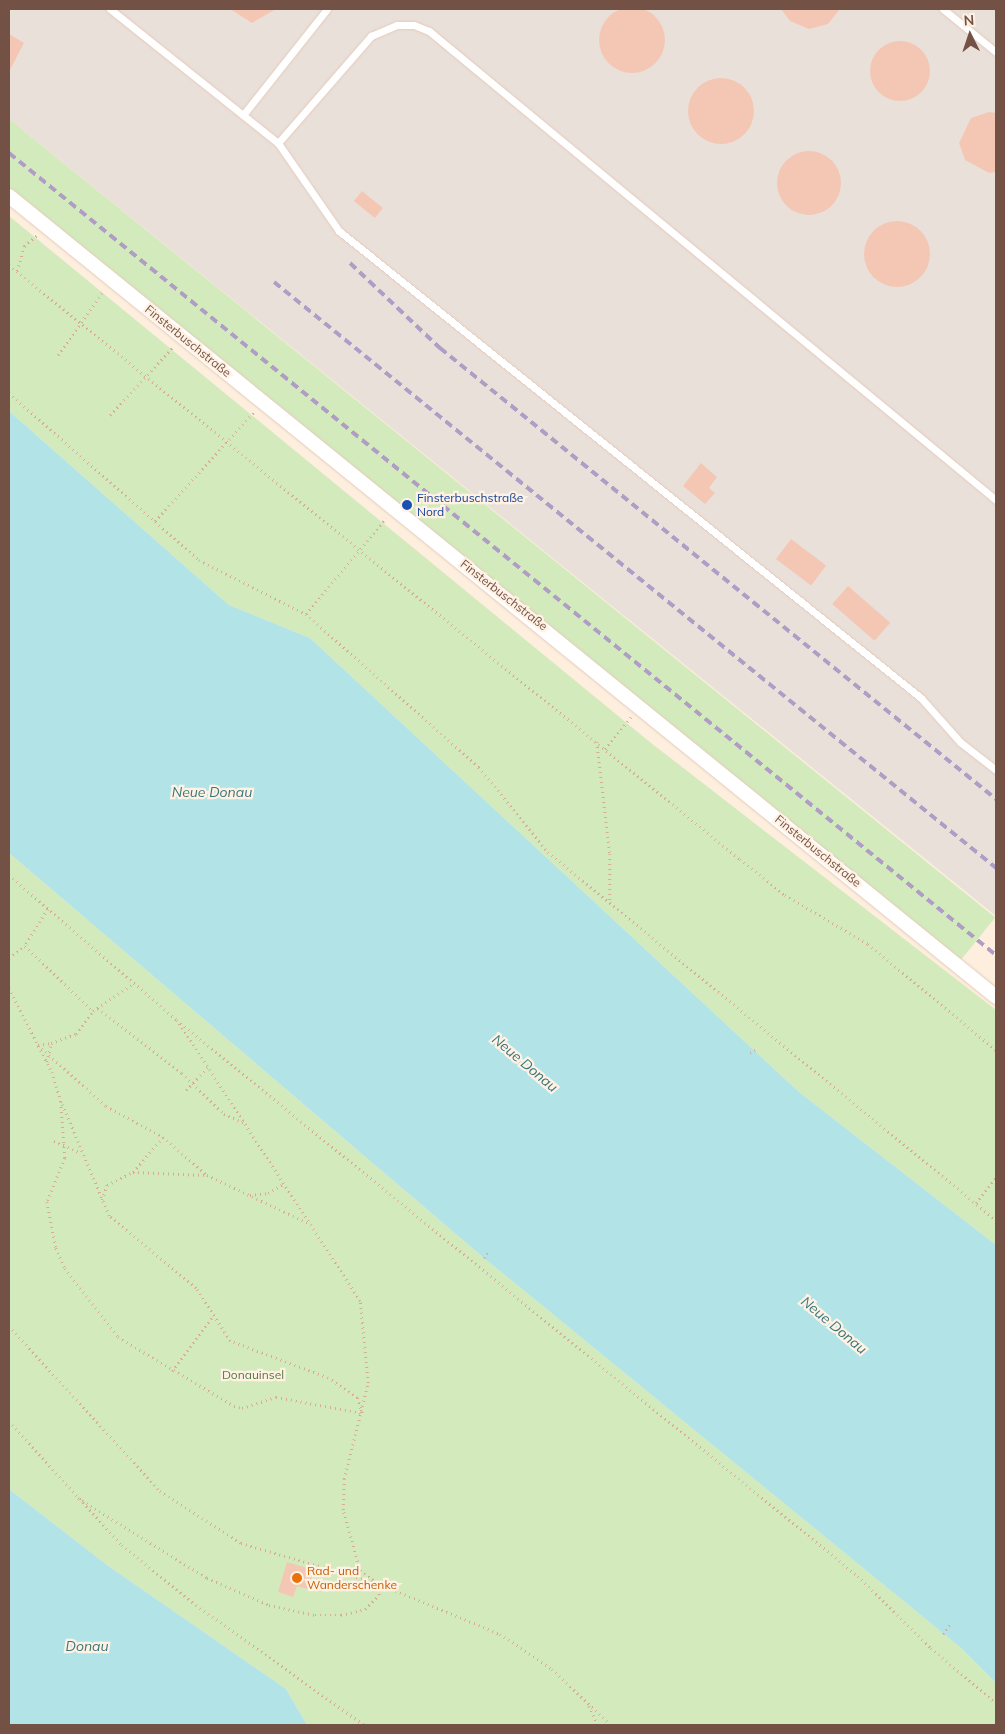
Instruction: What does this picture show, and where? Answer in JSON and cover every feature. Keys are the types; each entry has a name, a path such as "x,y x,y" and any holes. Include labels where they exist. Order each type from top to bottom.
{"street":[{"name":"Finsterbuschstraße","path":"9,196 996,998"}],"lane":[{"path":"110,9 278,143 339,231 921,698 960,742 996,770"},
{"path":"243,115 327,9"},
{"path":"943,9 996,52"},
{"path":"278,143 371,36 397,25 414,24 429,31 996,500"}],"path":[{"path":"17,272 24,246 44,224"},
{"path":"9,265 785,895 868,944 996,1050"},
{"path":"58,355 112,279"},
{"path":"110,415 148,378 182,336"},
{"path":"9,394 199,560 306,614 480,767 548,852 996,1220"},
{"path":"154,521 228,444 262,401"},
{"path":"306,614 387,516"},
{"path":"605,749 632,716"},
{"path":"596,742 610,854 610,901"},
{"path":"9,875 177,1020 858,1576 930,1648 996,1702"},
{"path":"9,958 25,946 48,909"},
{"path":"25,946 29,952 93,1011"},
{"path":"20,951 29,952"},
{"path":"37,1045 50,1043 76,1034 93,1011 134,983"},
{"path":"9,988 47,1063 78,1152 109,1216 196,1288 212,1317 230,1341 246,1350 328,1378 357,1398 362,1413"},
{"path":"98,1008 182,1074 190,1086 238,1124 244,1123"},
{"path":"78,1498 207,1578 269,1605 315,1615 341,1614 365,1609 379,1595 377,1583 360,1570 343,1510 344,1479 368,1383 360,1301 177,1020"},
{"path":"47,1063 50,1043"},
{"path":"37,1045 106,1106 163,1137 207,1175 302,1224 309,1223"},
{"path":"750,1053 755,1050"},
{"path":"186,1090 208,1068"},
{"path":"61,1102 65,1158 48,1202 48,1224 65,1268 118,1337 172,1371 195,1379 242,1408 276,1397 362,1413"},
{"path":"102,1202 107,1184 133,1172 163,1137"},
{"path":"54,1142 78,1152"},
{"path":"133,1172 207,1175"},
{"path":"976,1203 996,1177"},
{"path":"248,1195 268,1193 283,1184"},
{"path":"484,1258 487,1253"},
{"path":"172,1371 212,1317"},
{"path":"9,1326 160,1491 241,1543 377,1583 500,1634 530,1652 611,1725"},
{"path":"9,1421 122,1545 196,1605 364,1725"},
{"path":"943,1634 949,1625"},
{"path":"588,1703 598,1725"}],"shaded area":[{"path":"9,9 996,9 996,916 9,119"}],"green space":[{"path":"9,119 995,918 957,965 9,197"},
{"path":"9,216 651,743 996,1010 996,1245 799,1092 310,638 229,605 9,411"},
{"name":"Donauinsel","path":"9,853 484,1258 961,1648 996,1683 996,1725 307,1725 286,1689 107,1565 9,1489"}],"water":[{"name":"Neue Donau","path":"9,411 229,605 310,638 799,1092 996,1245 996,1683 961,1648 484,1258 9,853"},
{"name":"Donau","path":"9,1489 107,1565 286,1689 307,1725 9,1725"}],"building":[{"path":"632,7 644,10 655,17 662,28 665,40 662,52 655,63 644,70 632,73 620,70 609,63 602,52 599,40 602,28 609,17 620,10"},
{"path":"230,9 276,9 252,23"},
{"path":"781,9 840,9 828,24 809,29 790,21"},
{"path":"9,34 24,43 9,72"},
{"path":"894,41 906,41 917,46 925,54 930,65 928,83 917,96 906,101 894,101 883,96 875,88 870,77 870,65 875,54 883,46"},
{"path":"721,78 733,81 744,88 751,99 754,111 751,123 744,134 733,141 721,144 709,141 698,134 691,123 688,111 691,99 698,88 709,81"},
{"path":"989,112 996,113 996,172 989,173 965,160 959,143 971,118"},
{"path":"803,151 815,151 832,160 839,171 841,183 839,195 832,206 815,215 803,215 791,210 782,201 777,189 777,177 782,165 791,156"},
{"path":"362,191 383,208 375,218 354,201"},
{"path":"897,221 909,224 920,231 927,242 930,254 927,266 920,277 909,284 897,287 885,284 874,277 867,266 864,254 867,242 874,231 885,224"},
{"path":"701,463 717,477 709,488 715,493 705,504 683,486"},
{"path":"791,539 826,565 811,585 776,559"},
{"path":"848,586 890,623 875,641 832,604"},
{"name":"Rad- und Wanderschenke","path":"287,1562 314,1570 308,1589 297,1586 293,1597 278,1592"}],"railway":[{"path":"9,153 996,955"},
{"path":"350,263 440,348 996,799"},
{"path":"274,282 996,868"}],"place":[{"name":"Finsterbuschstraße Nord","path":"407,505"},
{"name":"Rad- und Wanderschenke","path":"297,1578"}]}
